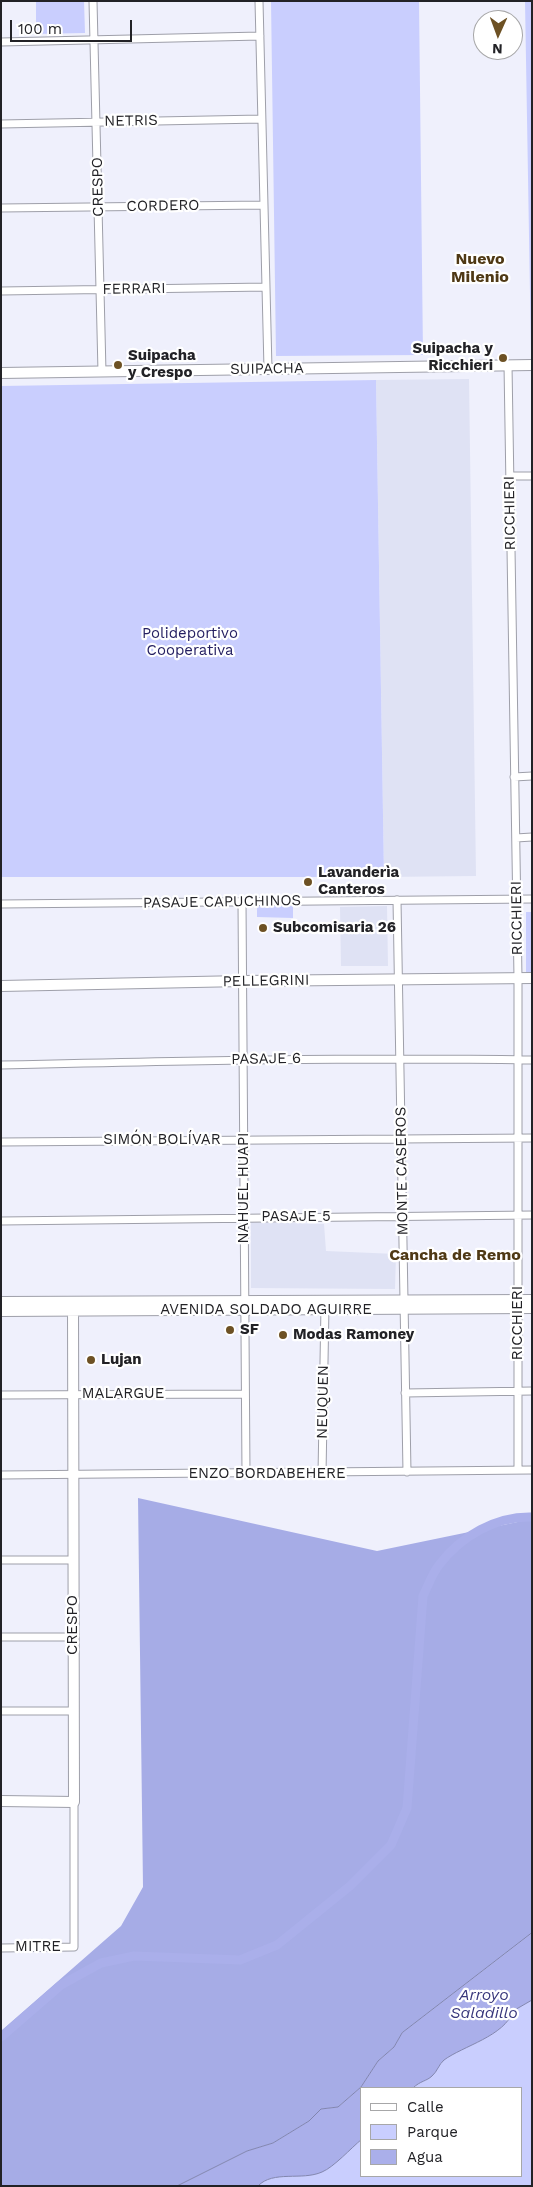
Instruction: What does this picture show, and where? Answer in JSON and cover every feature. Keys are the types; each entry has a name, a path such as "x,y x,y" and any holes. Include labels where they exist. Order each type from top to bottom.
{"street":[{"name":"CRESPO","path":"93,1 102,372"},
{"path":"260,1 268,369"},
{"path":"1,42 260,36"},
{"name":"NETRIS","path":"1,124 262,119"},
{"name":"CORDERO","path":"1,208 264,205"},
{"name":"FERRARI","path":"1,291 266,287"},
{"name":"RICCHIERI","path":"508,365 518,978 518,1470"},
{"name":"SUIPACHA","path":"1,374 532,365"},
{"path":"510,476 532,476"},
{"path":"514,777 532,776"},
{"path":"516,838 532,838"},
{"name":"PASAJE CAPUCHINOS","path":"1,904 532,899"},
{"name":"MONTE CASEROS","path":"397,900 408,1472"},
{"name":"NAHUEL HUAPI","path":"242,902 246,1474"},
{"name":"PELLEGRINI","path":"1,986 532,978"},
{"name":"PASAJE 6","path":"1,1065 244,1059 400,1058 532,1060"},
{"name":"SIMÓN BOLÍVAR","path":"1,1142 532,1138"},
{"name":"PASAJE 5","path":"1,1220 532,1215"},
{"name":"AVENIDA SOLDADO AGUIRRE","path":"1,1302 73,1306 245,1306 518,1304 532,1300"},
{"name":"AVENIDA SOLDADO AGUIRRE","path":"518,1304 532,1308"},
{"name":"NEUQUEN","path":"322,1474 325,1305"},
{"name":"CRESPO","path":"73,1306 74,1947"},
{"name":"AVENIDA SOLDADO AGUIRRE","path":"1,1311 73,1306"},
{"path":"405,1393 532,1391"},
{"name":"MALARGUE","path":"1,1395 244,1394"},
{"name":"ENZO BORDABEHERE","path":"1,1475 322,1474 532,1470"},
{"path":"1,1560 73,1560"},
{"path":"1,1637 74,1637"},
{"path":"1,1711 74,1711"},
{"path":"1,1801 74,1802"},
{"name":"MITRE","path":"1,1948 74,1947"}],"shaded area":[{"path":"469,379 476,876 384,877 376,380"},
{"path":"387,906 388,966 341,966 340,907"},
{"path":"251,1222 324,1224 326,1251 396,1254 395,1289 251,1288"},
{"path":"138,1498 377,1551 532,1519 532,1933 402,2033 394,2047 378,2061 361,2087 338,2107 321,2109 309,2121 273,2143 247,2151 177,2186 1,2186 1,2031 121,1926 143,1887"}],"green space":[{"path":"36,1 84,1 85,33 36,34"},
{"path":"271,1 419,1 423,355 276,356"},
{"path":"525,1 532,1 532,353 531,353"},
{"name":"Polideportivo Cooperativa","path":"376,380 384,877 1,877 1,386"},
{"path":"257,904 293,904 293,918 257,917"},
{"path":"526,912 532,912 532,973 526,973"},
{"path":"532,2000 532,2186 258,2186 272,2178 314,2175 327,2170 360,2141 360,2177 523,2177 523,2087 414,2087 432,2076 444,2060 493,2034 509,2020 513,2011"}],"water":[{"name":"Arroyo Saladillo","path":"532,1933 532,2000 513,2011 509,2020 493,2034 444,2060 432,2076 414,2087 361,2087 378,2061 394,2047 402,2033"},
{"name":"Arroyo Saladillo","path":"360,2088 360,2141 332,2166 322,2172 306,2176 272,2178 258,2186 177,2186 247,2151 273,2143 309,2121 321,2109 338,2107"}],"waterway":[{"path":"1,2037 61,1985 101,1963 134,1956 240,1960 277,1945 350,1886 391,1845 407,1808 423,1596 432,1576 439,1565 458,1545 480,1530 505,1520 532,1517"}],"place":[{"name":"Suipacha y Ricchieri","path":"503,358"},
{"name":"Suipacha y Crespo","path":"118,365"},
{"name":"Lavanderìa Canteros","path":"308,882"},
{"name":"Subcomisaria 26","path":"263,928"},
{"name":"SF","path":"230,1330"},
{"name":"Modas Ramoney","path":"283,1335"},
{"name":"Lujan","path":"91,1360"}],"district":[{"name":"Nuevo Milenio","path":"480,268"},
{"name":"Cancha de Remo","path":"455,1255"}]}
